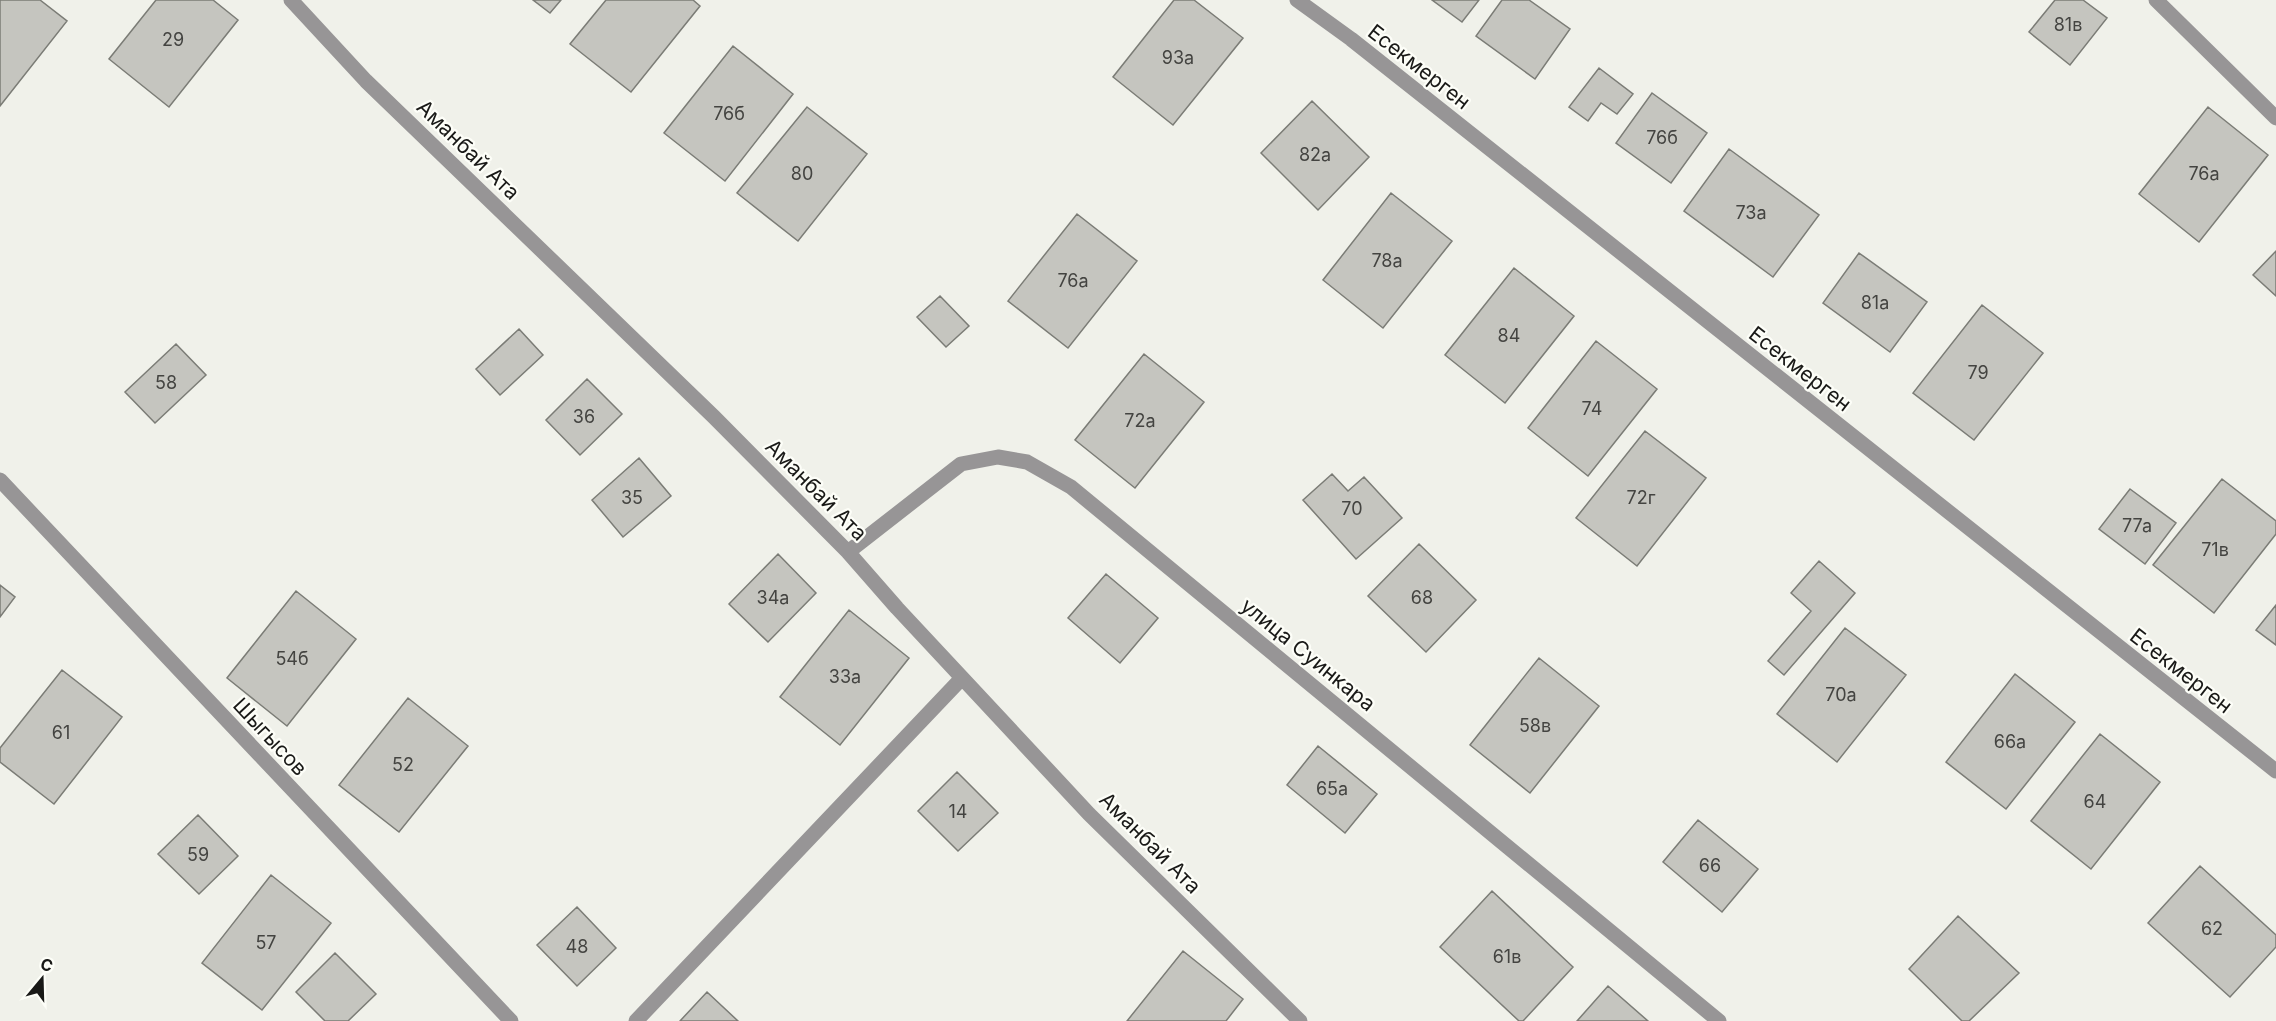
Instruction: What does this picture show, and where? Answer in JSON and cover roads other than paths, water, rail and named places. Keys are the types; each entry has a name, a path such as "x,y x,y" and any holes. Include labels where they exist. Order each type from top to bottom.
{"street":[{"name":"Аманбай Ата","path":"291,0 366,81 714,417 848,552 1089,814 1300,1021"},
{"name":"Eсекмерген","path":"1298,0 1351,39 2276,771"},
{"path":"2156,0 2276,118"},
{"name":"улица Суинкара","path":"848,552 960,464 998,457 1027,462 1071,487 1719,1021"},
{"name":"Шыгысов","path":"0,480 510,1021"},
{"path":"636,1021 962,678"}]}
